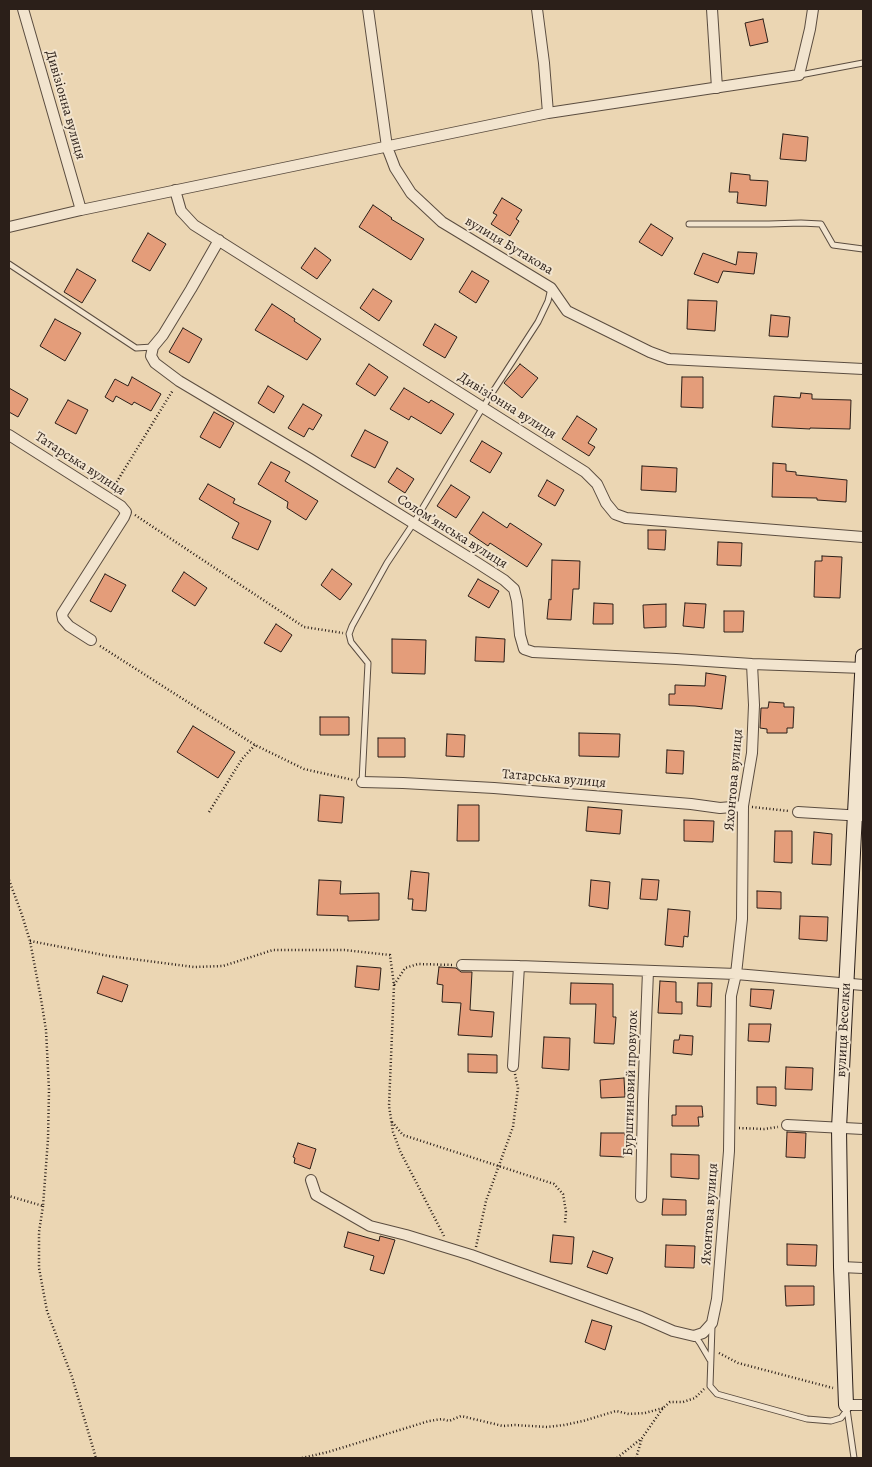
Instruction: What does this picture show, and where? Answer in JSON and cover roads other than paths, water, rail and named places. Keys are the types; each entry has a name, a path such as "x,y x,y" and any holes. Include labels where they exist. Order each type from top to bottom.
{"street":[{"name":"Дивізіонна вулиця","path":"23,9 81,210"},
{"name":"вулиця Бутакова","path":"368,9 387,147 394,168 411,193 442,222 551,288 567,311 650,352 669,359 758,362 863,369"},
{"path":"537,9 548,113"},
{"path":"712,9 717,88"},
{"path":"9,227 175,190 548,113 799,75 810,29 812,9"},
{"name":"Дивізіонна вулиця","path":"175,190 181,211 194,225 585,472 597,484 606,503 615,514 626,518 863,537"},
{"path":"152,347 163,335 192,289 219,240"},
{"name":"Соломʼянська вулиця","path":"152,347 151,356 155,363 179,381 310,459 476,562 514,589 520,635 524,649 533,652 863,668"},
{"name":"Татарська вулиця","path":"9,435 121,506 126,512 62,614 63,619 69,626 91,640"},
{"name":"вулиця Веселки","path":"847,1408 841,1267 839,1128 859,816 863,656"},
{"name":"Яхонтова вулиця","path":"712,1323 717,1299 729,1128 731,996 736,974 742,919 743,806 752,753 754,705 752,664"},
{"name":"Татарська вулиця","path":"362,782 494,788 720,808 743,806"},
{"path":"798,812 859,816"},
{"path":"462,965 736,974 863,985"},
{"path":"513,1066 519,966"},
{"name":"Бурштиновий провулок","path":"641,1197 648,971"},
{"path":"787,1125 863,1129"},
{"path":"311,1180 316,1195 370,1226 474,1256 641,1317 673,1331 694,1336 703,1333 712,1323"},
{"path":"841,1267 863,1268"},
{"path":"847,1408 863,1405"}],"lane":[{"path":"799,75 863,63"},
{"path":"689,224 821,224 833,245 863,249"},
{"path":"9,264 136,348 152,347"},
{"path":"362,782 368,663 351,642 349,634 352,626 387,563 538,322 551,288"},
{"path":"712,1323 710,1386 717,1394 807,1419 830,1421 841,1418 847,1408"},
{"path":"694,1336 711,1361"},
{"path":"847,1408 854,1458"}]}
